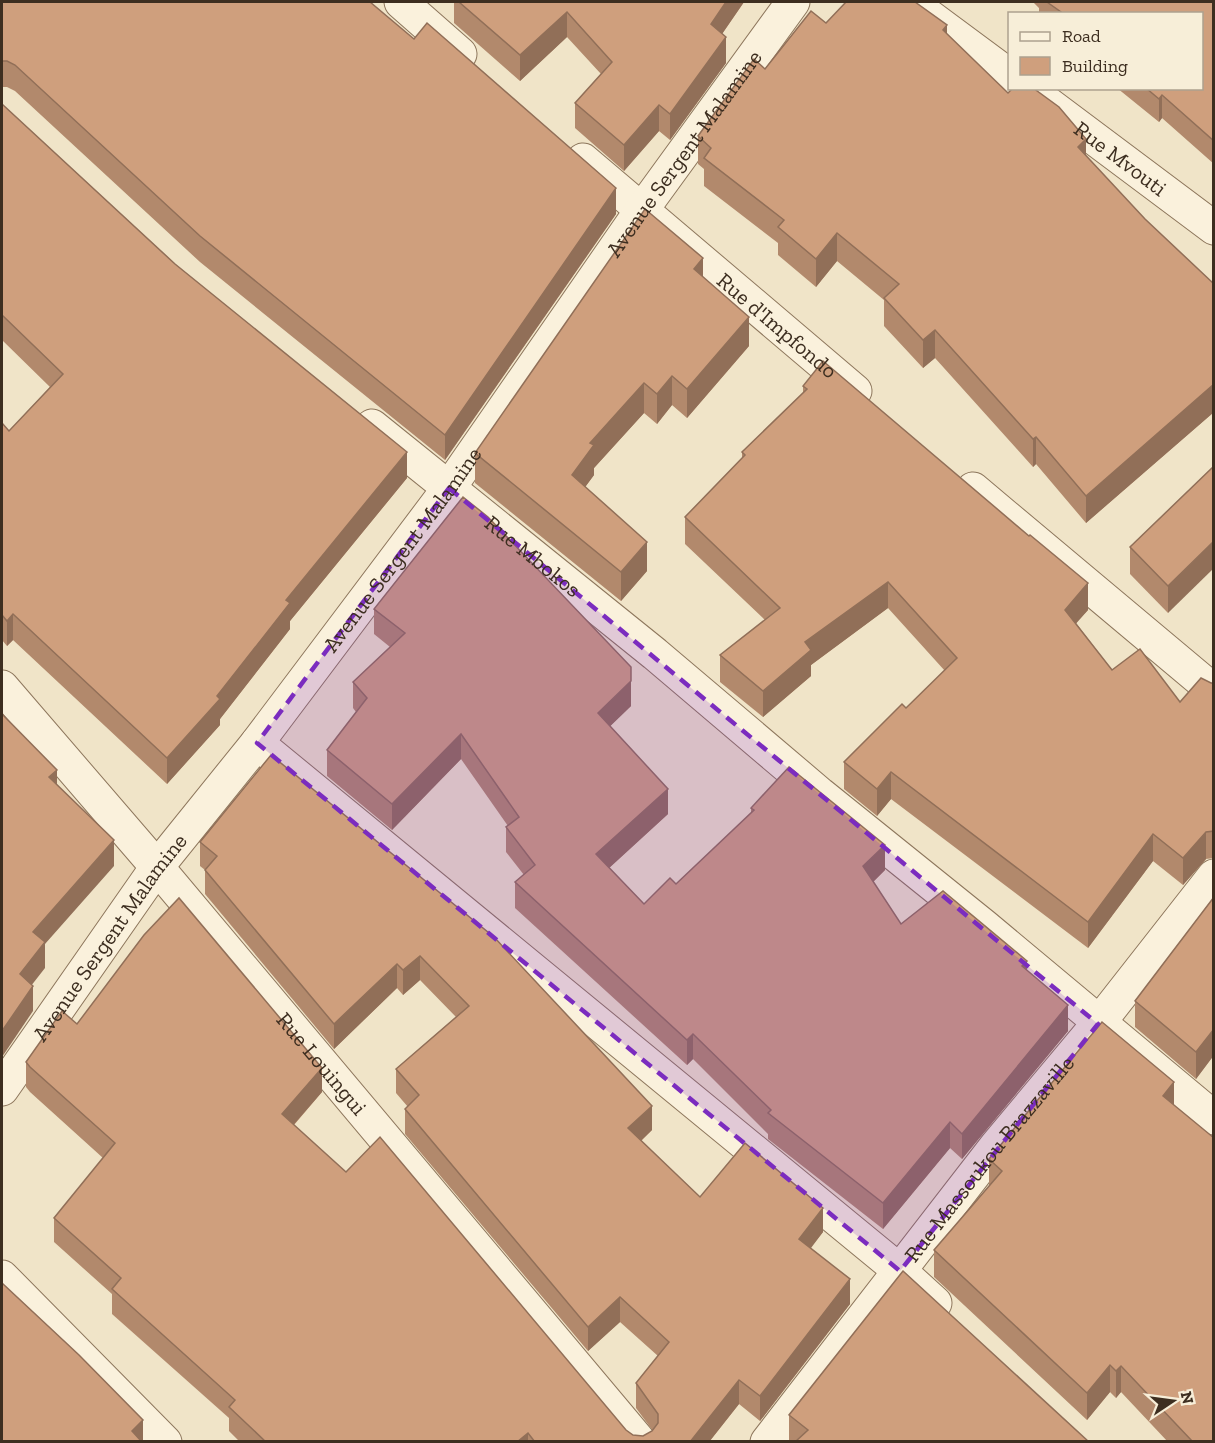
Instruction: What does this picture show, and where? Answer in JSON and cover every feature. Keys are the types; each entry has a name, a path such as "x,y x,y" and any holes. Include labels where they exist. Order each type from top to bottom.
{"street":[{"path":"401,2 481,71"},
{"name":"Avenue Sergent Malamine","path":"2,1089 157,867 257,743 449,488 641,211 793,2"},
{"path":"910,2 1008,75"},
{"name":"Rue Mvouti","path":"1030,90 1214,228"},
{"name":"Rue d'Impfondo","path":"561,141 877,409"},
{"name":"Rue Mbokos","path":"350,408 655,654 820,794 984,926 1098,1024 1214,1118"},
{"path":"950,470 1214,691"},
{"name":"Rue Louingui","path":"2,687 157,867 640,1442"},
{"path":"257,743 900,1271 961,1328"},
{"name":"Rue Massoukou Brazzaville","path":"767,1442 996,1146 1098,1024 1214,876"},
{"path":"2,1278 165,1442"}],"highlighted area":[{"path":"449,488 1098,1024 900,1271 257,743"}],"building":[{"path":"2,2 370,2 414,39 427,23 616,188 445,435 200,236 15,65 2,61"},
{"path":"459,2 726,2 711,24 726,37 670,114 659,105 624,145 575,103 612,62 567,12 520,55"},
{"path":"846,2 915,2 947,25 943,30 1008,93 1011,90 1036,90 1059,107 1086,139 1078,147 1145,219 1214,284 1214,384 1086,496 1036,437 1033,439 935,330 923,340 884,298 899,284 837,233 816,259 778,227 784,220 704,158 711,148 698,136 754,59 765,69 811,11 826,23"},
{"path":"1047,2 1214,2 1214,141 1162,95 1159,99 1148,90 1203,90 1203,12 1061,12"},
{"path":"2,104 175,264 407,452 286,600 290,603 217,696 220,699 167,758 13,614 7,621 2,615 2,423 9,431 63,374 2,315"},
{"path":"645,209 703,258 694,269 749,317 687,389 672,376 657,394 644,383 590,443 594,445 572,475 647,542 621,572 475,453"},
{"path":"823,361 1029,536 1088,583 1065,610 1112,670 1140,649 1180,702 1201,678 1214,683 1214,831 1206,832 1183,858 1153,834 1088,922 891,772 877,789 844,762 902,704 906,708 957,658 888,582 805,642 811,650 763,691 720,655 780,608 685,517 745,455 742,452 807,389 803,386"},
{"path":"1214,466 1214,541 1168,586 1130,547"},
{"path":"463,497 488,517 631,667 631,681 598,713 668,789 596,854 644,904 670,878 676,884 754,810 751,808 789,767 885,845 863,866 901,924 943,891 1027,961 1022,966 1068,1005 962,1134 950,1122 883,1203 768,1113 771,1110 693,1034 687,1040 515,882 535,865 506,827 519,817 461,734 392,804 327,750 367,698 353,682 405,633 374,609"},
{"path":"2,714 57,770 49,777 114,840 33,932 45,942 20,974 33,986 2,1031"},
{"path":"271,755 494,937 652,1106 628,1128 700,1197 745,1143 823,1208 799,1239 850,1279 760,1396 739,1380 690,1442 535,1442 528,1433 517,1442 266,1442 229,1407 235,1400 112,1289 121,1278 54,1218 115,1143 26,1062 62,1011 77,1024 144,935 179,898 322,1068 282,1114 346,1172 380,1137 626,1430 633,1435 643,1436 652,1431 658,1423 658,1414 636,1383 669,1342 620,1297 588,1327 405,1109 419,1095 396,1069 469,1006 420,956 403,970 397,964 334,1024 205,870 217,856 200,842"},
{"path":"1214,897 1214,1029 1196,1052 1135,1001"},
{"path":"1102,1022 1174,1082 1163,1096 1214,1138 1214,1442 1193,1442 1121,1366 1116,1371 1110,1365 1087,1393 934,1250 1002,1171 989,1159"},
{"path":"903,1271 1089,1442 795,1442 808,1430 789,1415"},
{"path":"2,1283 79,1355 143,1420 132,1431 142,1442 2,1442"}]}
